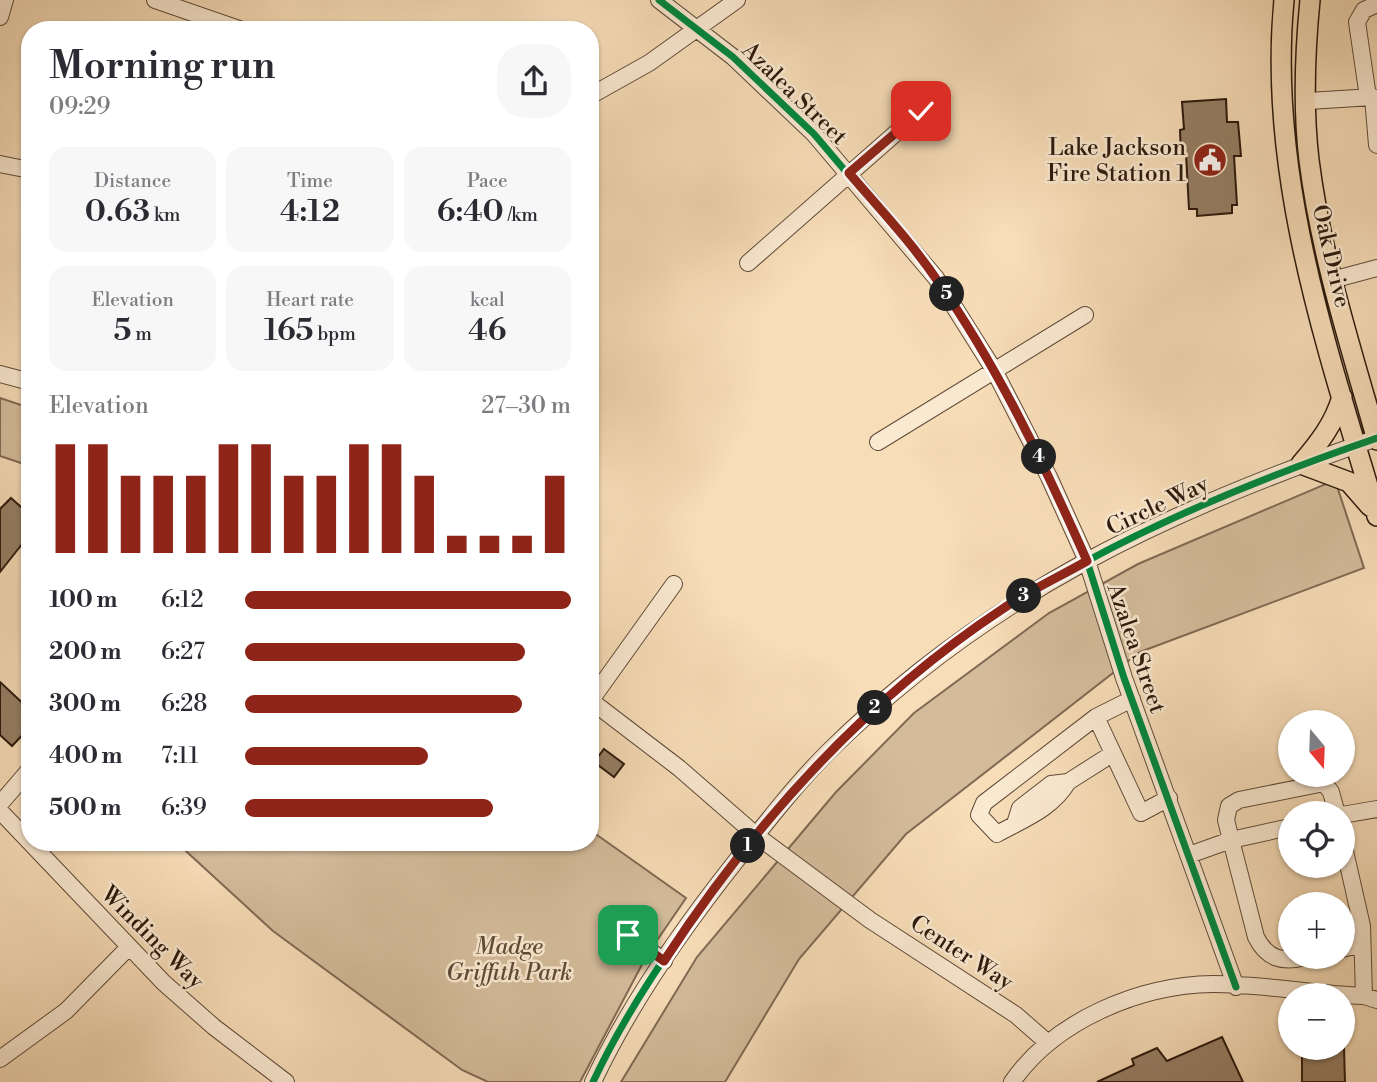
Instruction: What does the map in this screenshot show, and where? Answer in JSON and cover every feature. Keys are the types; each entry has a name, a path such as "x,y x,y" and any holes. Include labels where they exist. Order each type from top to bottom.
{"main road":[{"name":"Oak Drive","path":"1284,0 1285,102 1292,177 1311,284 1377,515"},
{"name":"Oak Drive","path":"1310,0 1308,102 1312,178 1332,280 1377,439"},
{"path":"1284,56 1308,55"},
{"path":"1285,102 1308,102"},
{"path":"1292,177 1312,178"},
{"path":"1311,284 1332,280"},
{"path":"1360,380 1377,394"},
{"path":"1342,397 1337,414 1322,441 1301,464 1349,482 1377,515"}],"street":[{"path":"0,17 5,0"},
{"path":"155,0 216,21"},
{"name":"Azalea Street","path":"659,0 699,29 796,117 849,173 936,278 993,369 1049,477 1087,561 1132,699 1236,986"},
{"path":"599,91 649,63 737,0"},
{"path":"1368,97 1357,22 1364,10 1377,4"},
{"path":"1308,102 1373,97 1377,145"},
{"path":"748,263 921,111"},
{"path":"0,164 21,168"},
{"path":"1332,280 1377,268"},
{"path":"878,442 1085,315"},
{"path":"0,374 21,380"},
{"name":"Circle Way","path":"593,1082 664,961 711,892 826,754 937,655 1005,607 1087,561 1199,505 1301,464 1377,439"},
{"path":"599,688 674,584"},
{"path":"1112,754 1068,782 1060,796 1030,818 997,834 979,816 984,803 1096,716 1132,699"},
{"name":"Center Way","path":"599,707 670,761 757,835 870,920 1016,1014 1048,1043"},
{"path":"1096,716 1140,813 1169,798"},
{"path":"0,804 21,780"},
{"path":"1278,959 1264,951 1256,937 1226,820 1229,806 1239,800 1324,783 1333,801"},
{"path":"1355,813 1377,809"},
{"name":"Winding Way","path":"0,811 21,833"},
{"path":"1189,855 1231,840 1278,830"},
{"name":"Winding Way","path":"37,851 128,948 214,1027 286,1082"},
{"path":"1012,1082 1048,1043 1080,1022 1140,995 1192,986 1236,986 1374,996 1351,878"},
{"path":"628,935 664,961"},
{"path":"1355,946 1362,944"},
{"path":"0,1059 66,1011 128,948"}],"green space":[{"path":"0,398 21,405 21,463 0,456"},
{"path":"1335,480 1364,568 1140,652 906,834 799,959 725,1082 621,1082 697,957 836,792 914,713 1049,613 1138,564"},
{"name":"Madge Griffith Park","path":"599,836 686,898 647,955 580,1082 488,1082 462,1070 273,931 186,851 599,851"}],"building":[{"name":"Lake Jackson Fire Station 1","path":"1226,99 1227,122 1238,122 1241,156 1234,156 1237,205 1232,205 1232,213 1197,216 1197,209 1189,209 1186,154 1181,154 1180,130 1184,129 1182,102"},
{"path":"11,498 21,507 21,545 0,572 0,509"},
{"path":"0,682 21,702 21,736 12,746 0,735"},
{"path":"604,749 624,764 614,777 599,766 599,756"},
{"path":"1222,1037 1243,1082 1097,1082 1134,1065 1132,1059 1157,1048 1167,1061"},
{"path":"1302,1060 1344,1060 1345,1082 1302,1082"}],"cycle path":[{"path":"659,0 733,57 814,134 936,278 994,370 1049,477 1087,561 1124,678 1236,987"},
{"path":"593,1082 640,995 716,887 804,778 889,696 952,646 1017,602 1084,563 1153,527 1225,495 1377,438"}],"place":[{"name":"Lake Jackson Fire Station 1","path":"1210,160"}],"route":[{"path":"628,935 664,961 711,892 757,835 826,754 886,697 937,655 1005,607 1087,561 1028,435 966,323 936,278 849,173 921,111"}]}
